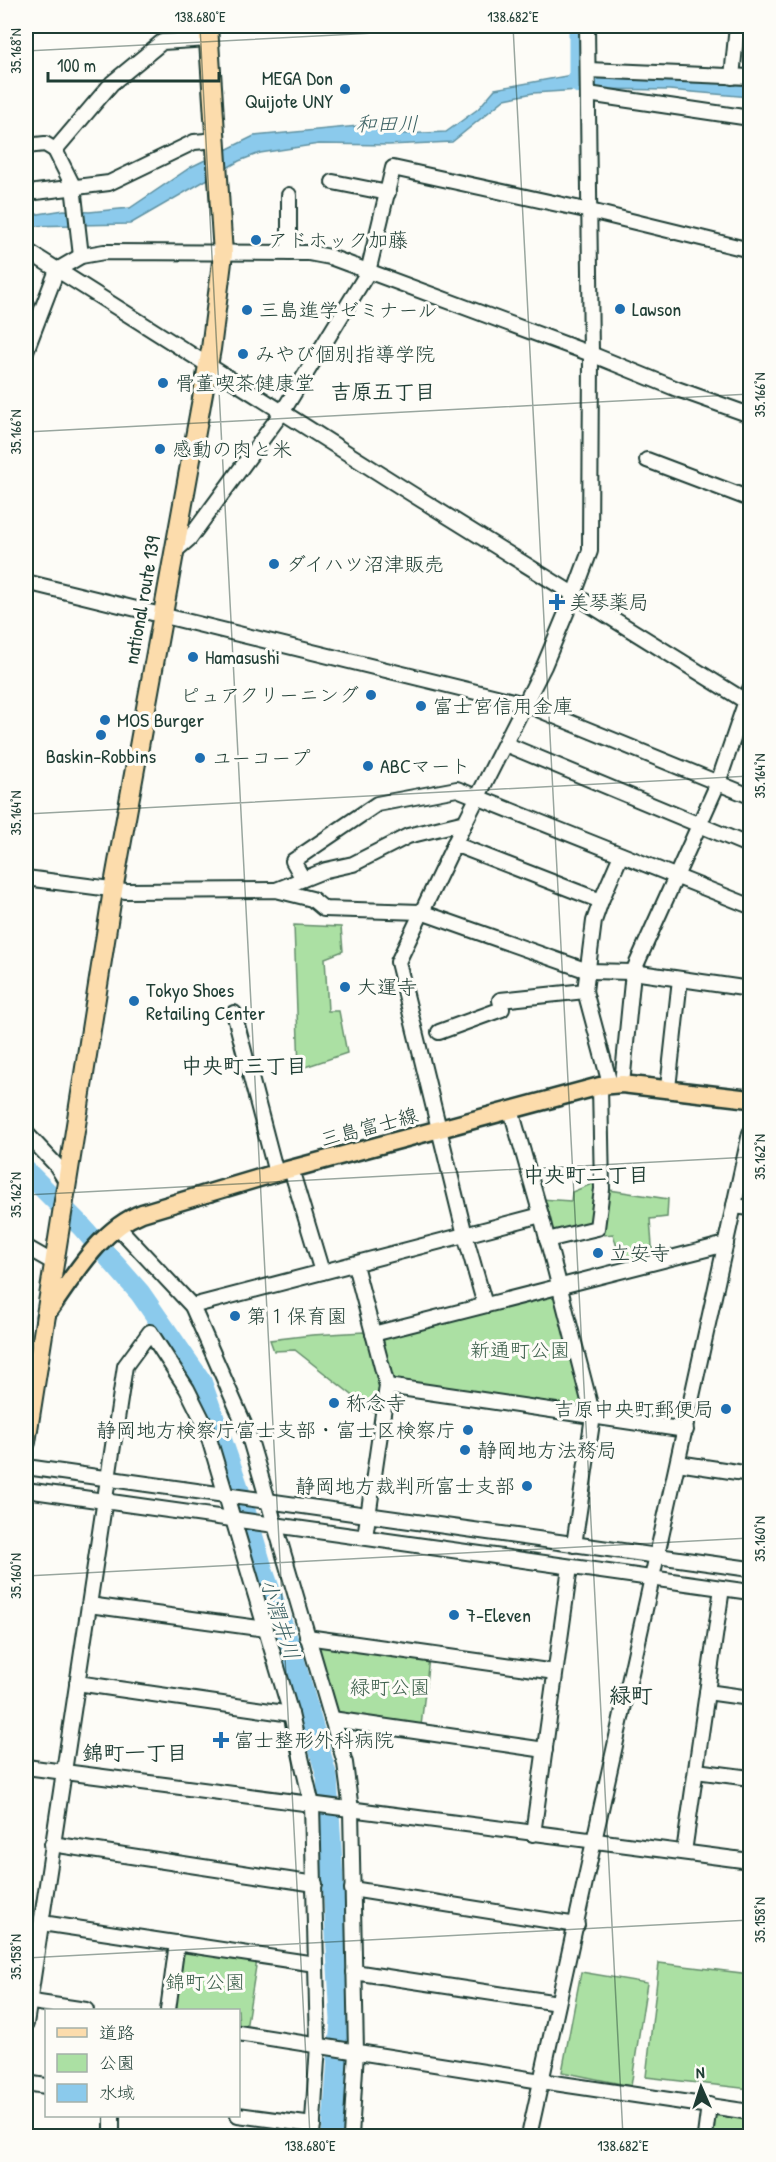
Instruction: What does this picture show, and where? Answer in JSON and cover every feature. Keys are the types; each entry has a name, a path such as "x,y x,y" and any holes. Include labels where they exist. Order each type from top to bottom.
{"highway":[{"name":"national route 139","path":"66,1180 113,890 208,364 223,254 209,32"},
{"path":"26,1442 32,1362 45,1316 66,1180"}],"main road":[{"name":"三島富士線","path":"45,1316 94,1250 130,1218 142,1213 284,1171 611,1085 668,1088 750,1099"}],"street":[{"path":"484,1305 398,962 454,844 544,666 590,551 590,211 586,26"},
{"path":"732,77 737,26"},
{"path":"55,150 112,83 162,42 209,32"},
{"path":"588,70 750,77"},
{"path":"588,94 750,118"},
{"path":"36,192 109,183 194,142 217,145"},
{"path":"26,146 45,144 55,150 73,186 81,256"},
{"path":"174,552 189,539 283,411 368,272 393,168 590,211 750,250"},
{"path":"333,182 388,193"},
{"path":"289,195 289,253"},
{"path":"26,250 574,594 749,697 718,783 633,972 611,1085 603,1189 597,1228 547,1240"},
{"path":"26,351 57,270 81,256 105,252 309,253 330,257 750,415"},
{"path":"647,460 750,499"},
{"path":"26,582 525,704 750,796"},
{"path":"505,744 750,846"},
{"path":"303,879 293,861 377,804 457,789 750,906"},
{"path":"276,890 326,870 353,864 408,836 465,822"},
{"path":"454,844 601,901"},
{"path":"611,1085 585,991 594,921 621,855"},
{"path":"26,878 113,890 185,892 276,890 312,899 324,909 421,912 588,971 633,972 750,989"},
{"path":"668,1088 680,979"},
{"path":"439,1032 502,1009 500,1000 585,991"},
{"path":"234,1013 284,1171 322,1272"},
{"path":"511,1110 593,1416 574,1545"},
{"path":"26,1133 56,1165 66,1180"},
{"path":"530,2136 750,1133"},
{"path":"734,1206 750,1208"},
{"path":"192,1306 541,1215"},
{"path":"112,1232 192,1306 248,1433 345,1762 351,1810 357,2052 351,2136"},
{"path":"373,1334 726,1244"},
{"path":"26,1247 54,1263"},
{"path":"355,1265 387,1386 365,1537"},
{"path":"26,2024 27,2002 42,1923 125,1366 150,1332 187,1389 205,1425 291,1714 312,1805 318,2045 313,2131 240,2115"},
{"path":"387,1386 686,1430"},
{"path":"678,1463 750,1474"},
{"path":"26,1467 750,1569"},
{"path":"26,1490 750,1592"},
{"path":"533,1834 570,1567"},
{"path":"684,1852 722,1588"},
{"path":"89,1605 266,1629"},
{"path":"308,1637 555,1672"},
{"path":"77,1683 291,1714"},
{"path":"707,1692 750,1698"},
{"path":"332,1719 544,1750"},
{"path":"26,1767 750,1861"},
{"path":"696,1771 750,1778"},
{"path":"52,1844 315,1884"},
{"path":"352,1889 577,1925"},
{"path":"42,1923 315,1964"},
{"path":"168,2009 177,1943"},
{"path":"354,1972 558,2003"},
{"path":"27,2002 79,2009"},
{"path":"240,2033 541,2082 750,2112"},
{"path":"26,2083 45,2086"},
{"path":"705,2136 709,2105"},
{"path":"112,2117 112,2136"}],"green space":[{"path":"294,925 341,927 343,951 325,958 328,1011 339,1011 347,1053 299,1069"},
{"path":"599,1181 603,1189 668,1199 667,1217 650,1219 653,1259 622,1264 613,1234 604,1235 604,1224 550,1236 541,1199 571,1201 572,1192"},
{"name":"新通町公園","path":"551,1293 557,1297 583,1404 580,1408 392,1380 380,1341 382,1336"},
{"path":"364,1332 382,1384 379,1410 375,1413 295,1350 274,1351 270,1340 312,1335"},
{"name":"緑町公園","path":"322,1643 429,1658 421,1726 339,1715 335,1711 317,1647"},
{"name":"錦町公園","path":"184,1949 257,1960 246,2029 240,2028 240,2009 171,2009 180,1951"},
{"path":"659,1963 750,1974 750,2089 646,2077"},
{"path":"581,1972 647,1983 631,2086 562,2072"},
{"path":"712,2110 750,2114 750,2136 708,2136"}],"water":[{"path":"577,74 638,76 750,86 750,97 669,90 595,89 533,93 505,99 452,142 388,145 319,144 260,153 239,161 130,224 26,226 26,216 64,210 89,212 130,208 191,167 254,136 369,125 402,134 446,132 478,109 495,89"}],"waterway":[{"path":"579,26 579,83"},
{"name":"小潤井川","path":"26,1171 82,1227 140,1293 201,1381 292,1652 327,1777 341,2020 332,2136"}],"place":[{"name":"MEGA Don Quijote UNY","path":"345,89"},
{"name":"アドホック加藤","path":"256,240"},
{"name":"Lawson","path":"620,309"},
{"name":"三島進学ゼミナール","path":"247,310"},
{"name":"みやび個別指導学院","path":"243,354"},
{"name":"骨董喫茶健康堂","path":"163,383"},
{"name":"感動の肉と米","path":"160,449"},
{"name":"ダイハツ沼津販売","path":"274,564"},
{"name":"美琴薬局","path":"557,602"},
{"name":"Hamasushi","path":"193,657"},
{"name":"ピュアクリーニング","path":"371,695"},
{"name":"富士宮信用金庫","path":"421,706"},
{"name":"MOS Burger","path":"105,720"},
{"name":"Baskin-Robbins","path":"101,735"},
{"name":"ユーコープ","path":"200,758"},
{"name":"ABCマート","path":"368,766"},
{"name":"大運寺","path":"345,987"},
{"name":"Tokyo Shoes Retailing Center","path":"134,1001"},
{"name":"立安寺","path":"598,1253"},
{"name":"第１保育園","path":"235,1316"},
{"name":"称念寺","path":"334,1403"},
{"name":"吉原中央町郵便局","path":"726,1409"},
{"name":"静岡地方検察庁富士支部・富士区検察庁","path":"468,1430"},
{"name":"静岡地方法務局","path":"465,1450"},
{"name":"静岡地方裁判所富士支部","path":"527,1486"},
{"name":"7-Eleven","path":"454,1615"},
{"name":"富士整形外科病院","path":"221,1740"}],"district":[{"name":"吉原五丁目","path":"383,392"},
{"name":"中央町三丁目","path":"244,1066"},
{"name":"中央町二丁目","path":"586,1175"},
{"name":"緑町","path":"631,1695"},
{"name":"錦町一丁目","path":"135,1753"}],"water label":[{"name":"和田川","path":"387,124"}]}
